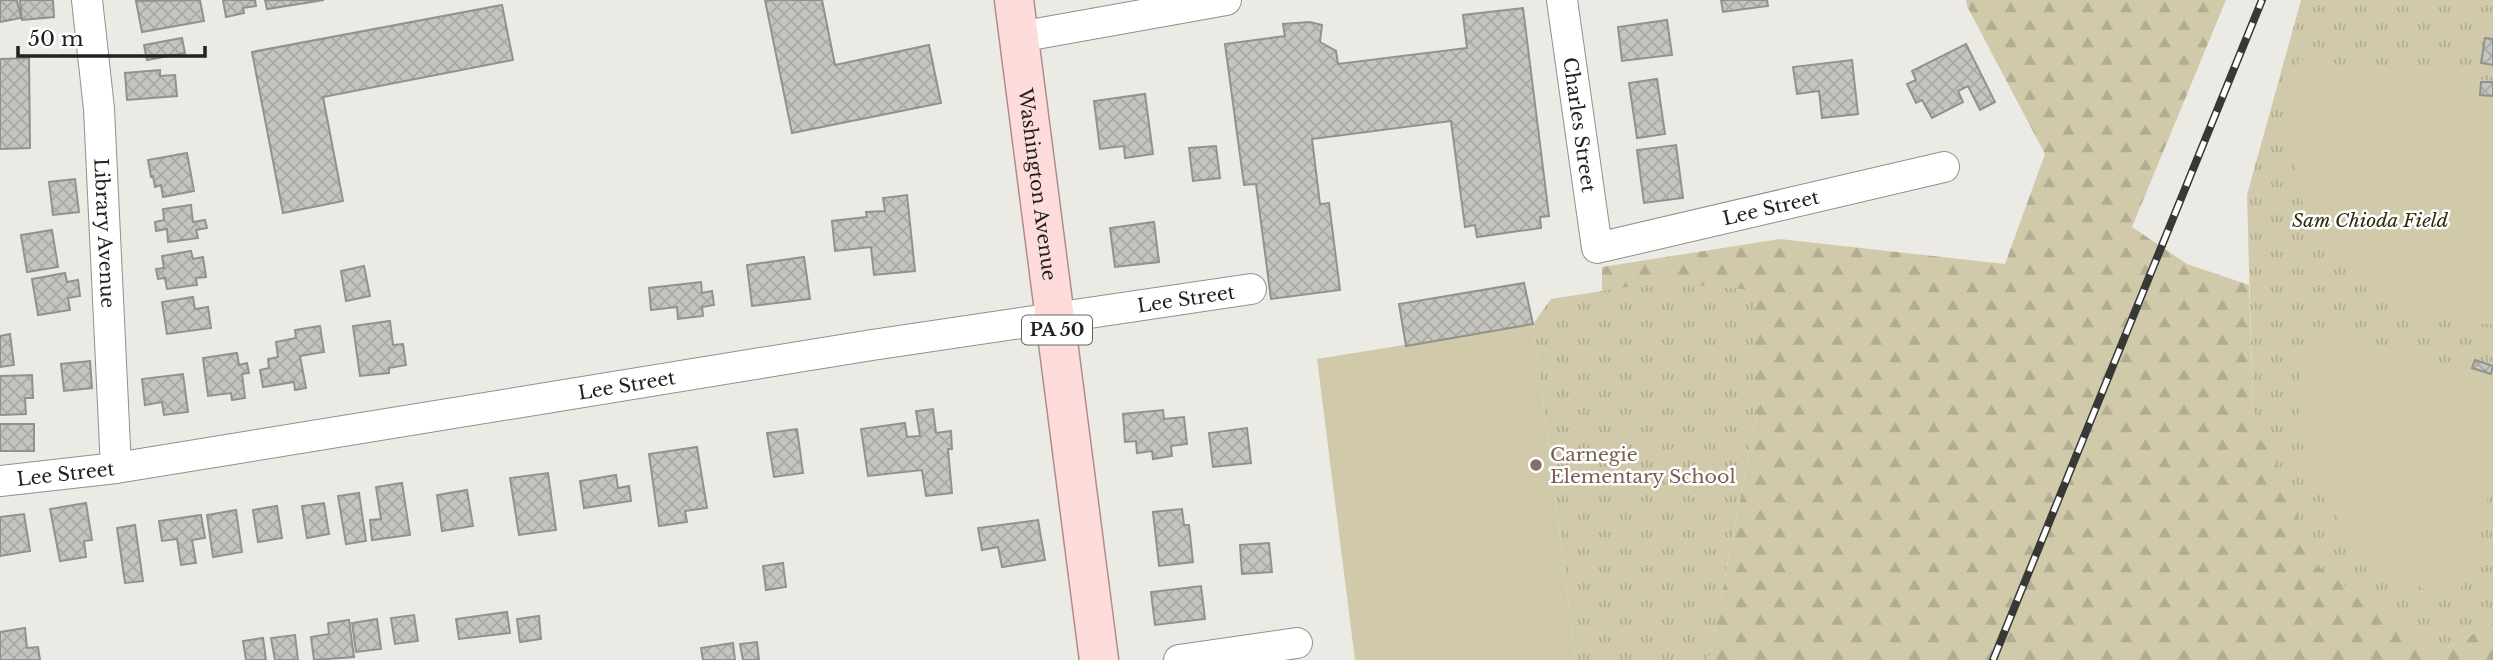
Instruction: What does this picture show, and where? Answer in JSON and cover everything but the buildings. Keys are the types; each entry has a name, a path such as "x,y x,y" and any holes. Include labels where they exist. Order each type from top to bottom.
{"main road":[{"name":"Washington Avenue","path":"1016,18 1099,660"}],"street":[{"name":"Library Avenue","path":"87,0 101,136 116,468"},
{"path":"1016,18 1226,0"},
{"name":"Charles Street","path":"1562,0 1597,248"},
{"name":"Lee Street","path":"1597,248 1944,167"},
{"name":"Lee Street","path":"0,481 116,468 872,345 1251,289"},
{"path":"1179,660 1297,643"}],"green space":[{"path":"1966,0 2226,0 2132,227 2187,264 2249,285 2253,408 2440,652 2493,623 2493,660 1709,660 1757,412 1602,291 1602,267 1780,239 2005,264 2045,154"},
{"name":"Sam Chioda Field","path":"2301,0 2493,0 2493,623 2440,652 2317,566 2253,408 2247,195"},
{"path":"2298,60 2493,81 2493,325 2407,315 2351,275 2302,201 2288,119"},
{"path":"1659,282 1754,290 1757,412 1709,660 1576,660 1533,324 1551,299"},
{"path":"1533,324 1576,660 1355,660 1317,359"},
{"path":"2313,328 2493,380 2493,480 2457,602 2407,581 2373,559 2347,532 2321,491 2311,469 2299,422 2301,374"}],"railway":[{"path":"1993,660 2262,0"}],"place":[{"name":"Carnegie Elementary School","path":"1536,465"}]}
